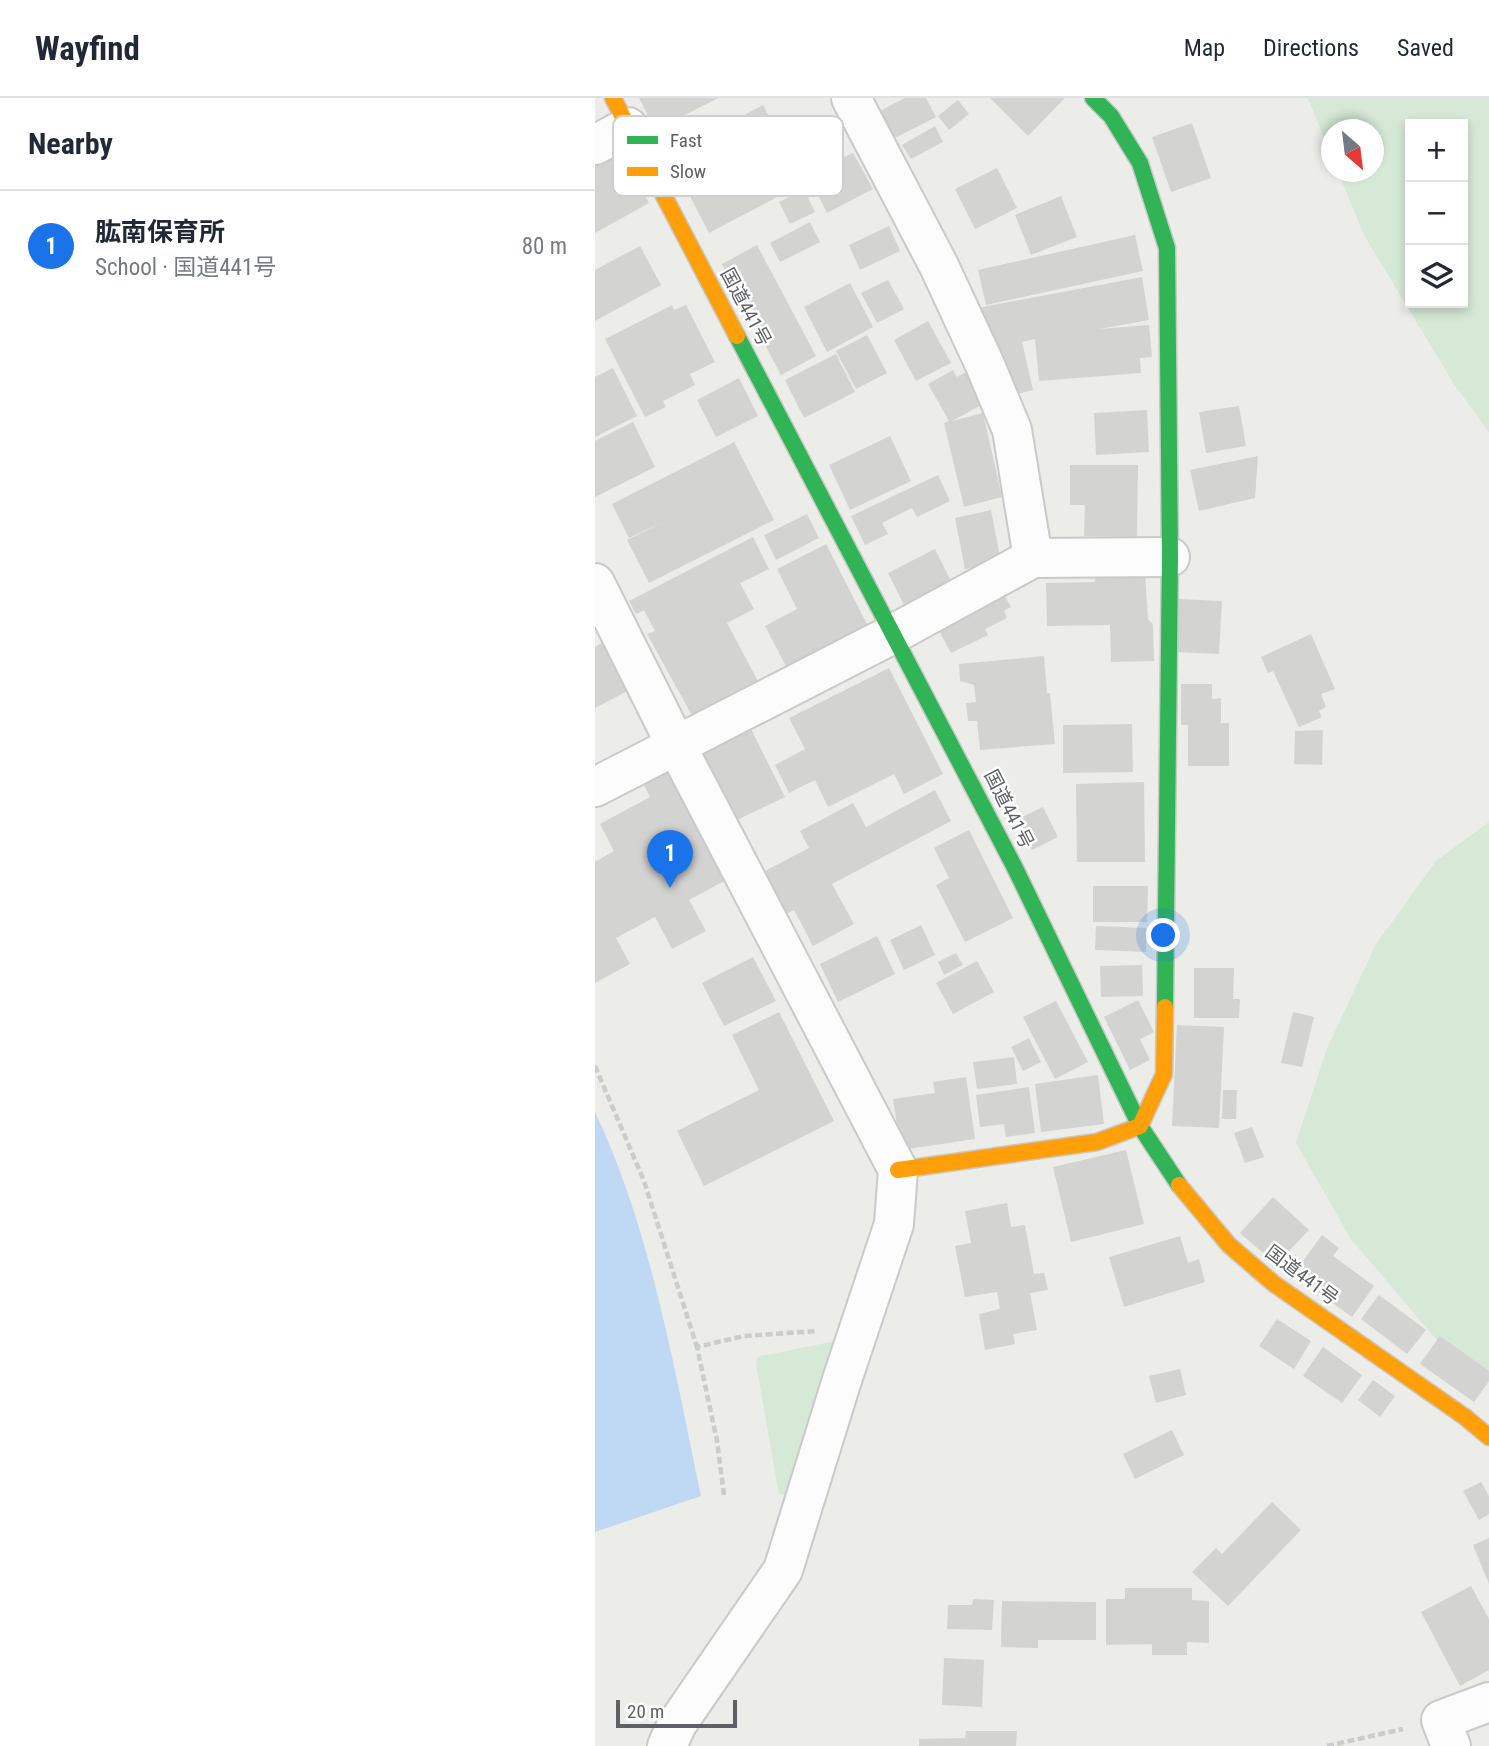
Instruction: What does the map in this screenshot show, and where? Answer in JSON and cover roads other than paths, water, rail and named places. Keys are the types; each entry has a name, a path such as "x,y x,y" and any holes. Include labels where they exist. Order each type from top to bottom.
{"main road":[{"path":"898,1170 1097,1142 1140,1126 1164,1074 1170,557 1167,248 1140,163 1111,116 1093,98"},
{"name":"国道441号","path":"664,196 1014,866 1140,1126 1176,1181 1229,1245 1273,1283 1465,1417 1489,1437"}],"street":[{"path":"851,98 939,266 1012,430 1033,558"},
{"path":"595,145 613,122"},
{"path":"595,787 895,634 1033,558 1170,557"},
{"path":"595,583 676,745 898,1170 894,1224 783,1570 677,1724 667,1746"},
{"path":"1446,1733 1489,1702"}],"water":[{"path":"595,1112 615,1157 646,1252 659,1300 701,1496 595,1532"}],"place":[{"name":"肱南保育所","path":"670,888"}]}
